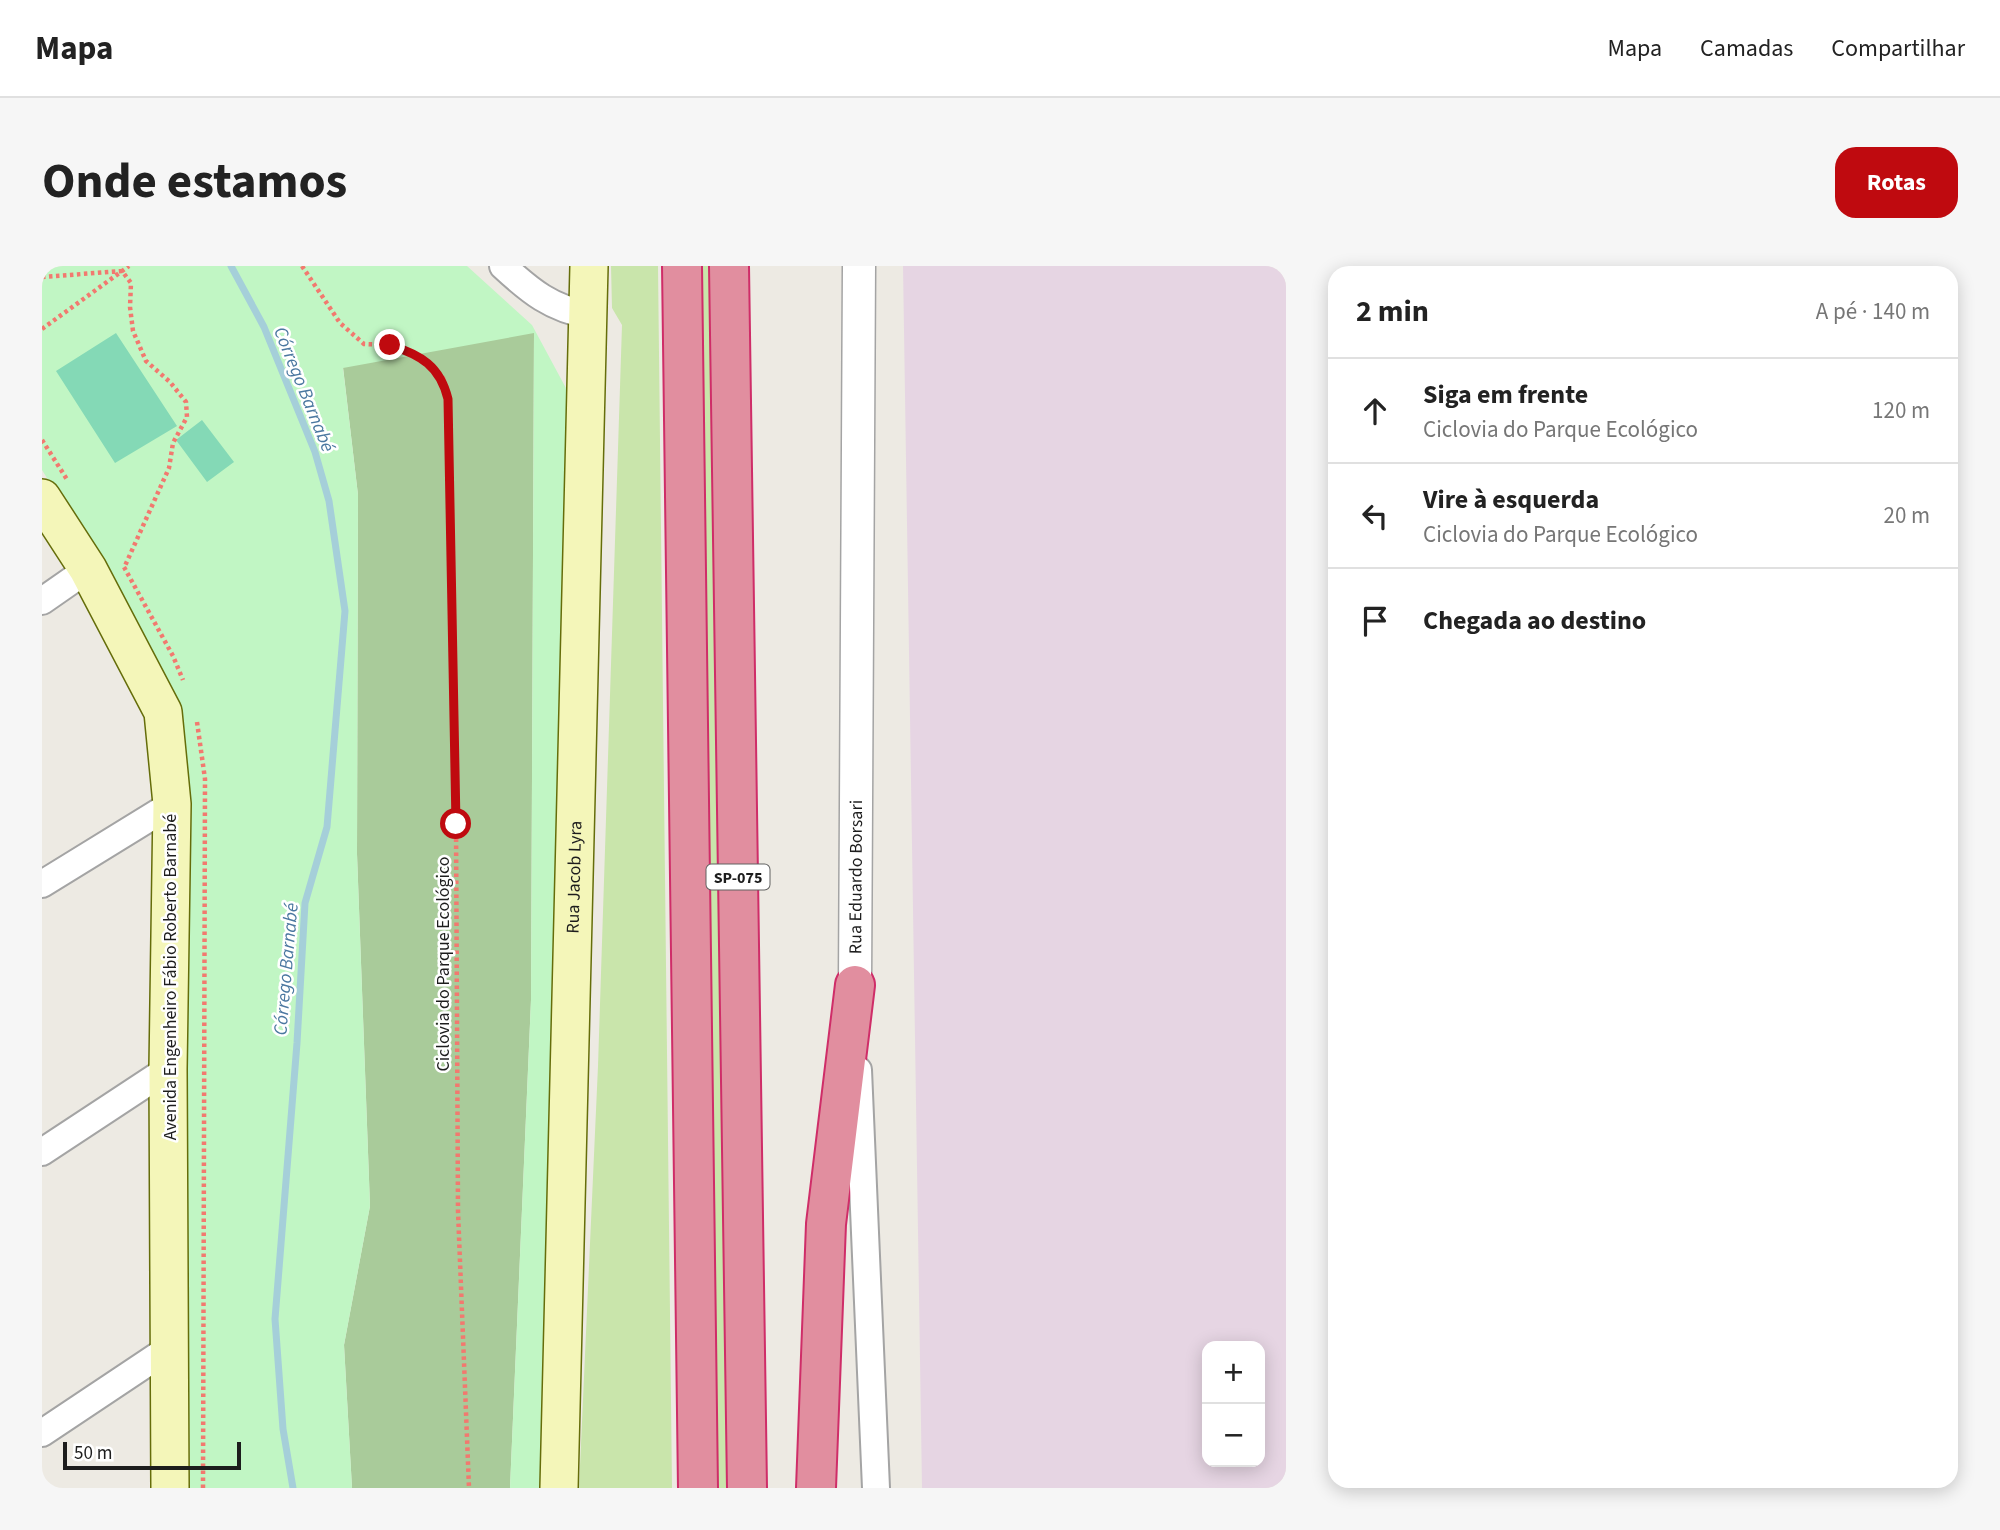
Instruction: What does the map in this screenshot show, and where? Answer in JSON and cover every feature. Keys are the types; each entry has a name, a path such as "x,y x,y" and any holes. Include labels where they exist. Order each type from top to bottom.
{"highway":[{"name":"SP-075","path":"682,266 698,1488"},
{"name":"SP-075","path":"729,266 747,1488"},
{"path":"816,1488 826,1224 855,985"}],"main road":[{"name":"Rua Jacob Lyra","path":"559,1488 589,266"},
{"name":"Avenida Engenheiro Fábio Roberto Barnabé","path":"42,498 88,569 163,712 172,804 168,1069 170,1488"}],"street":[{"path":"503,266 548,303 565,312 589,315"},
{"name":"Rua Eduardo Borsari","path":"860,267 855,985 876,1488"},
{"path":"42,601 88,569"},
{"path":"42,884 172,804"},
{"path":"42,1152 168,1069"},
{"path":"42,1433 171,1347"}],"path":[{"path":"42,329 129,266"},
{"name":"Ciclovia do Parque Ecológico","path":"302,266 340,323 364,344 390,345 410,352 429,364 443,378 448,399 455,743 458,1211 469,1488"},
{"path":"42,277 122,271"},
{"path":"122,271 131,283 133,331 146,361 170,382 186,402 187,417 173,443 169,468 124,568"}],"shaded area":[{"path":"903,266 1286,266 1286,1488 922,1488"}],"green space":[{"path":"42,266 467,266 532,325 567,390 542,1488 510,1488 531,1000 534,333 343,368 358,495 357,854 370,1206 344,1345 352,1488 190,1488 185,1113 188,770 172,695 127,607 42,470"},
{"path":"611,266 658,266 672,1488 579,1488 598,1066 622,325 612,308"},
{"path":"691,266 716,266 734,1488 709,1488"},
{"path":"534,332 531,1000 510,1488 352,1488 344,1345 370,1206 357,854 358,495 343,367"},
{"path":"116,333 177,426 115,463 56,371"},
{"path":"202,420 234,462 207,482 176,440"}],"waterway":[{"name":"Córrego Barnabé","path":"231,266 264,327 315,452 329,501 345,611 327,827 305,903 275,1319 283,1429 293,1488"}],"route":[{"path":"390,345 410,352 429,364 443,378 448,399 456,824"}]}
